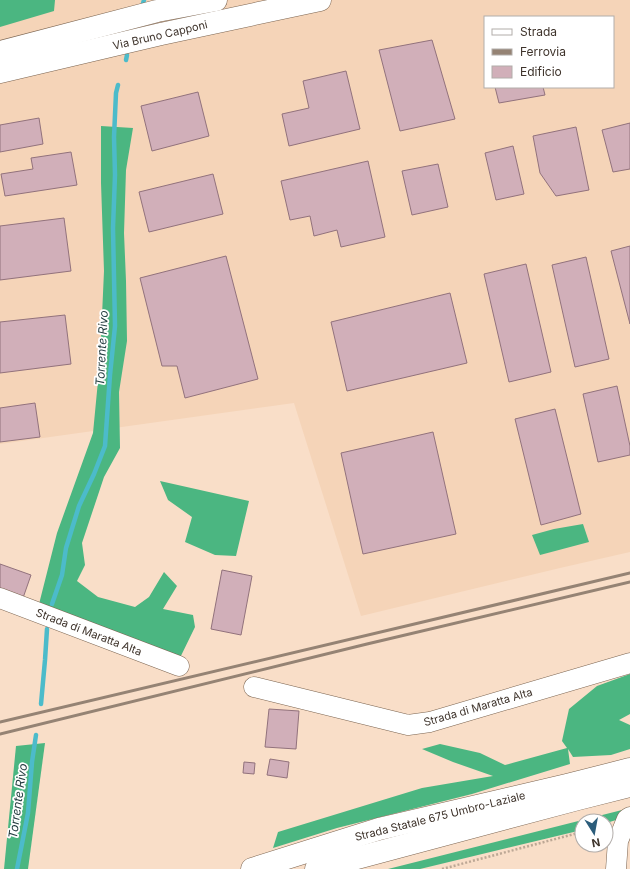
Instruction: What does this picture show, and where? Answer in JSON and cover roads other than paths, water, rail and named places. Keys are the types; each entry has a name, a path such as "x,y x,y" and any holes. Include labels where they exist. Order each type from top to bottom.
{"main road":[{"name":"Via Bruno Capponi","path":"0,52 157,11 216,0"},
{"name":"Via Bruno Capponi","path":"0,72 153,36 320,0"},
{"name":"Strada Statale 675 Umbro-Laziale","path":"252,869 379,829 567,786 630,769"},
{"name":"Strada Statale 675 Umbro-Laziale","path":"316,869 630,786"}],"street":[{"name":"Strada di Maratta Alta","path":"0,598 179,666"},
{"name":"Strada di Maratta Alta","path":"254,687 408,725 430,722 630,663"},
{"path":"616,869 618,841 627,819 630,817"}],"waterway":[{"name":"Torrente Rivo","path":"142,7 144,0"},
{"name":"Torrente Rivo","path":"126,60 127,55"},
{"name":"Torrente Rivo","path":"52,604 62,575 66,548 79,506 105,446 115,326 113,228 115,175 114,137 116,93 118,85"},
{"name":"Torrente Rivo","path":"41,704 47,629"},
{"name":"Torrente Rivo","path":"17,869 28,813 32,762 36,735"}],"railway":[{"path":"0,722 630,573"},
{"path":"0,734 367,644 630,582"}]}
